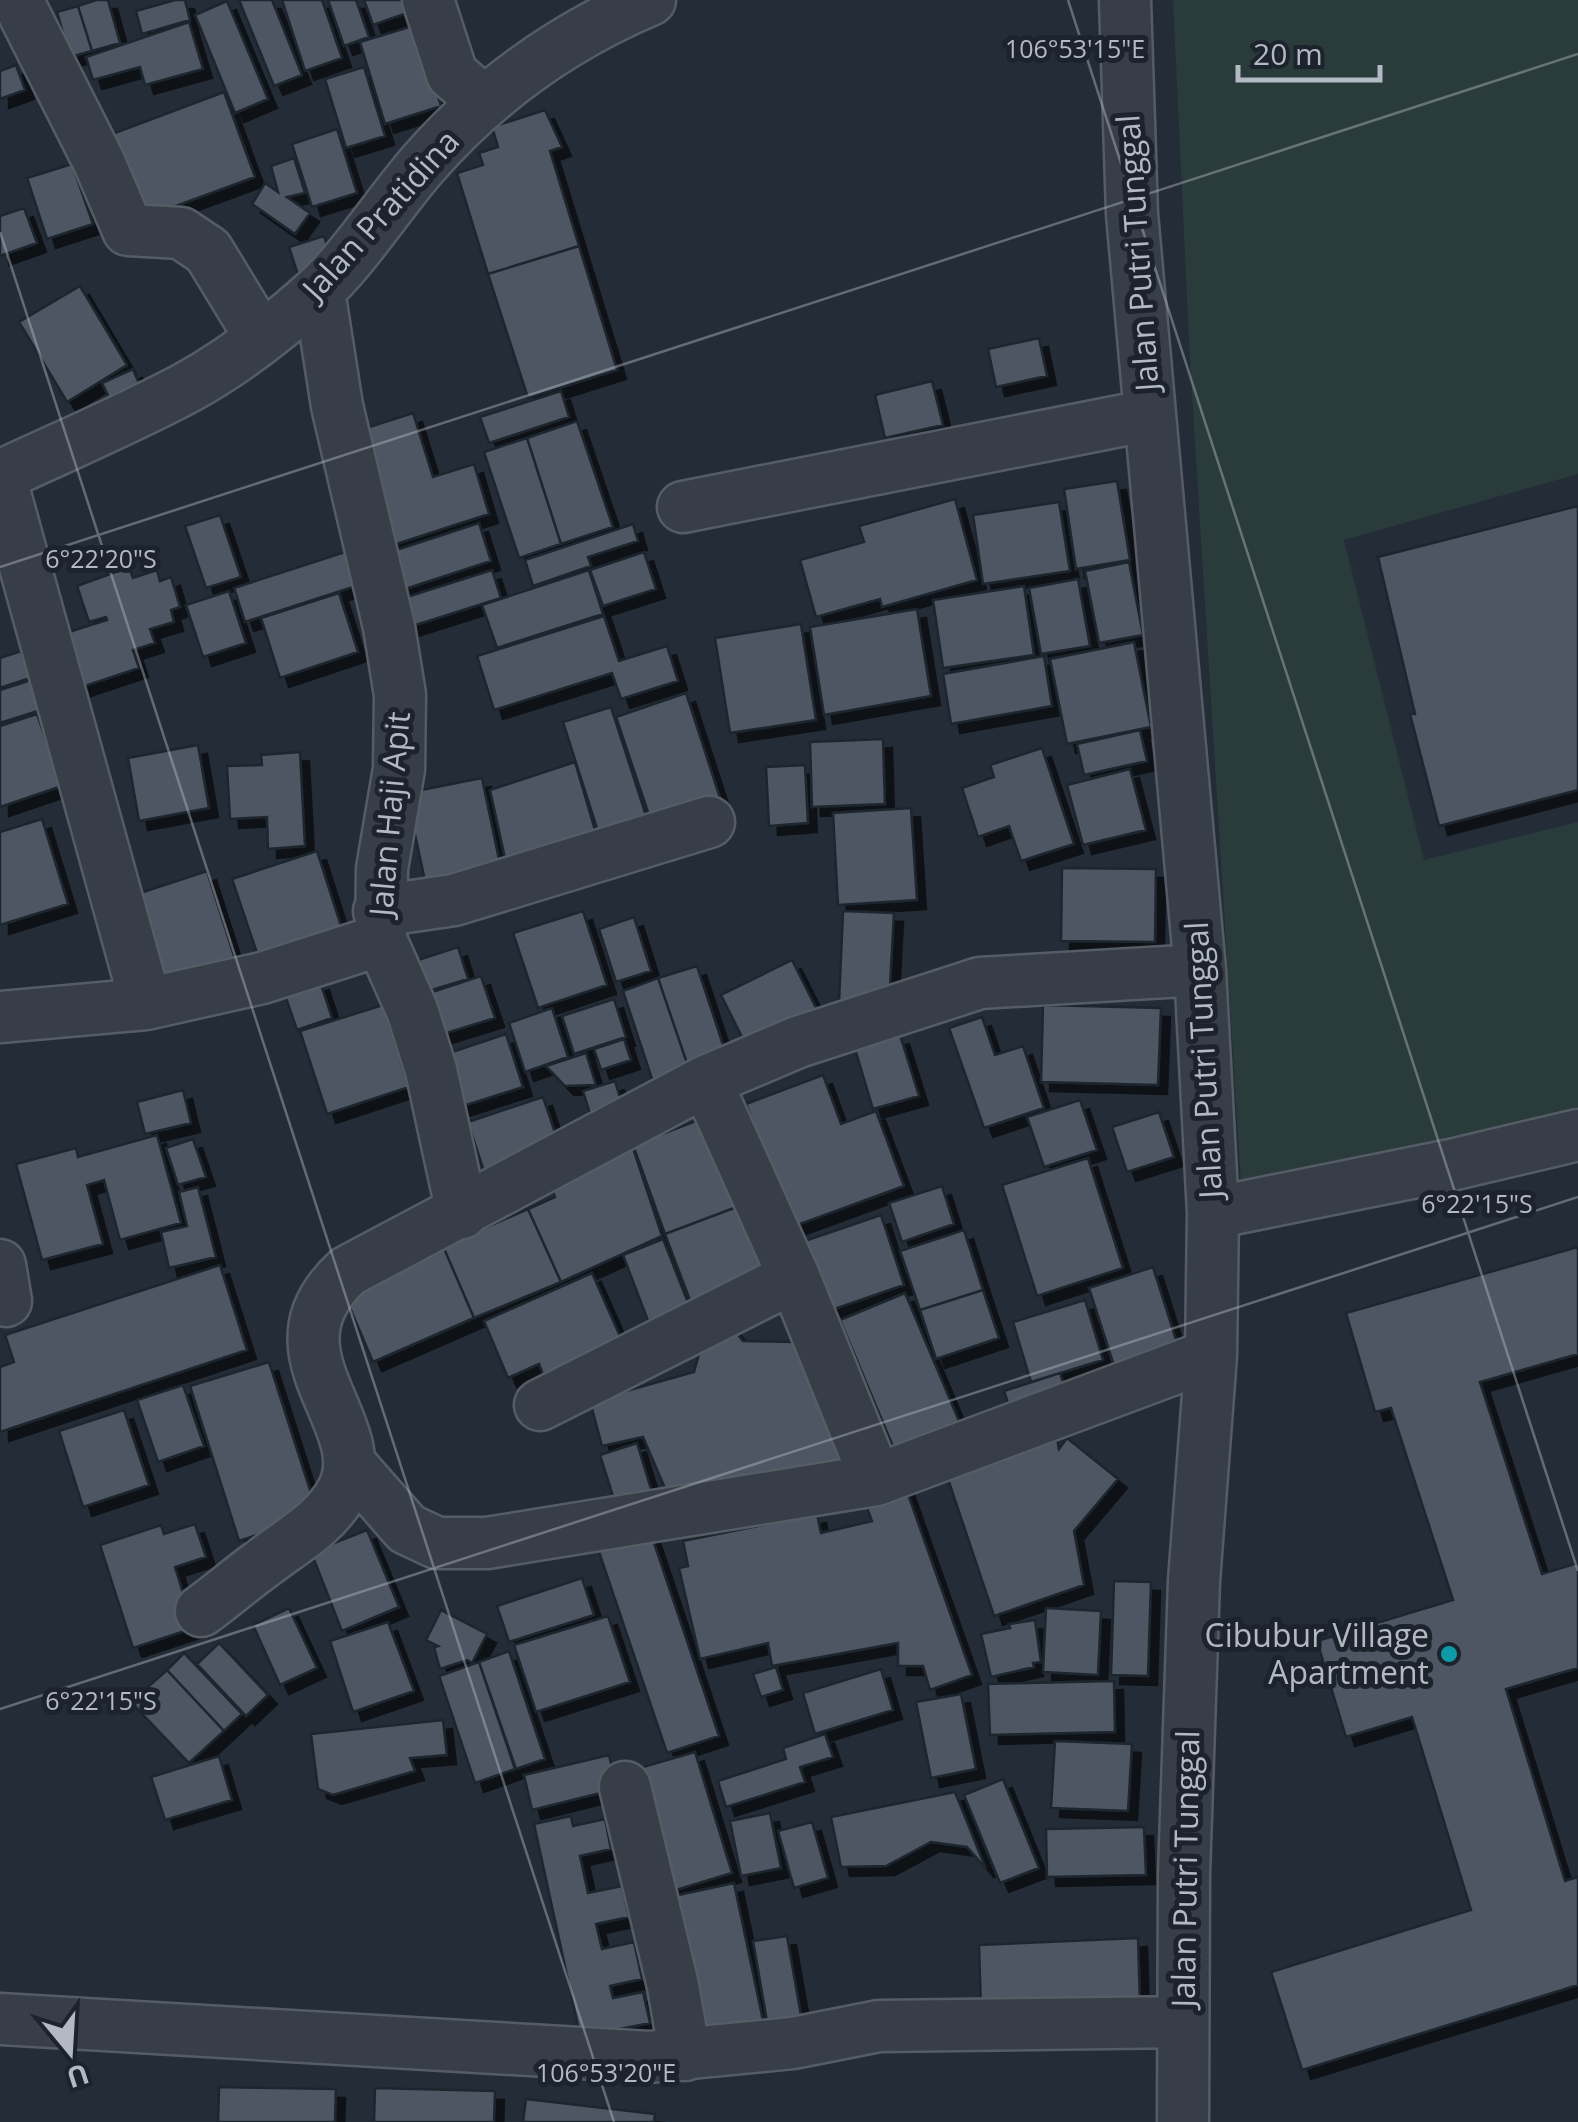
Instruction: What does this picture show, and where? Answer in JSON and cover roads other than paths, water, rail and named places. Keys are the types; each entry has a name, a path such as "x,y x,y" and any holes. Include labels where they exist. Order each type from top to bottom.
{"street":[{"path":"17,0 99,162 128,230 181,233 208,251 260,338"},
{"path":"428,0 452,74 484,102"},
{"name":"Jalan Pratidina","path":"0,476 189,386 260,338 318,291 425,162 484,102 543,56 594,25 650,0"},
{"name":"Jalan Putri Tunggal","path":"1124,0 1132,214 1200,970 1213,1213 1211,1355 1194,1581 1182,2022 1183,2122"},
{"name":"Jalan Haji Apit","path":"318,291 337,406 389,627 400,696 399,769 382,869 380,926 431,1070 462,1212"},
{"path":"682,506 1150,415"},
{"path":"0,476 146,1004"},
{"path":"0,1017 146,1004 262,978 380,926 454,900 709,822"},
{"path":"1200,970 980,983 798,1042 706,1080 348,1271 331,1286 319,1305 313,1331 314,1355 350,1464 407,1529 437,1543 487,1543 876,1480 1211,1355"},
{"path":"706,1080 794,1277 876,1480"},
{"path":"1213,1213 1578,1135"},
{"path":"540,1405 794,1277"},
{"path":"201,1612 324,1516 341,1494 350,1464"},
{"path":"624,1787 673,1986 686,2056"},
{"path":"0,2019 649,2058 793,2043 879,2026 1182,2022"}],"place":[{"name":"Cibubur Village Apartment","path":"1449,1654"}]}
